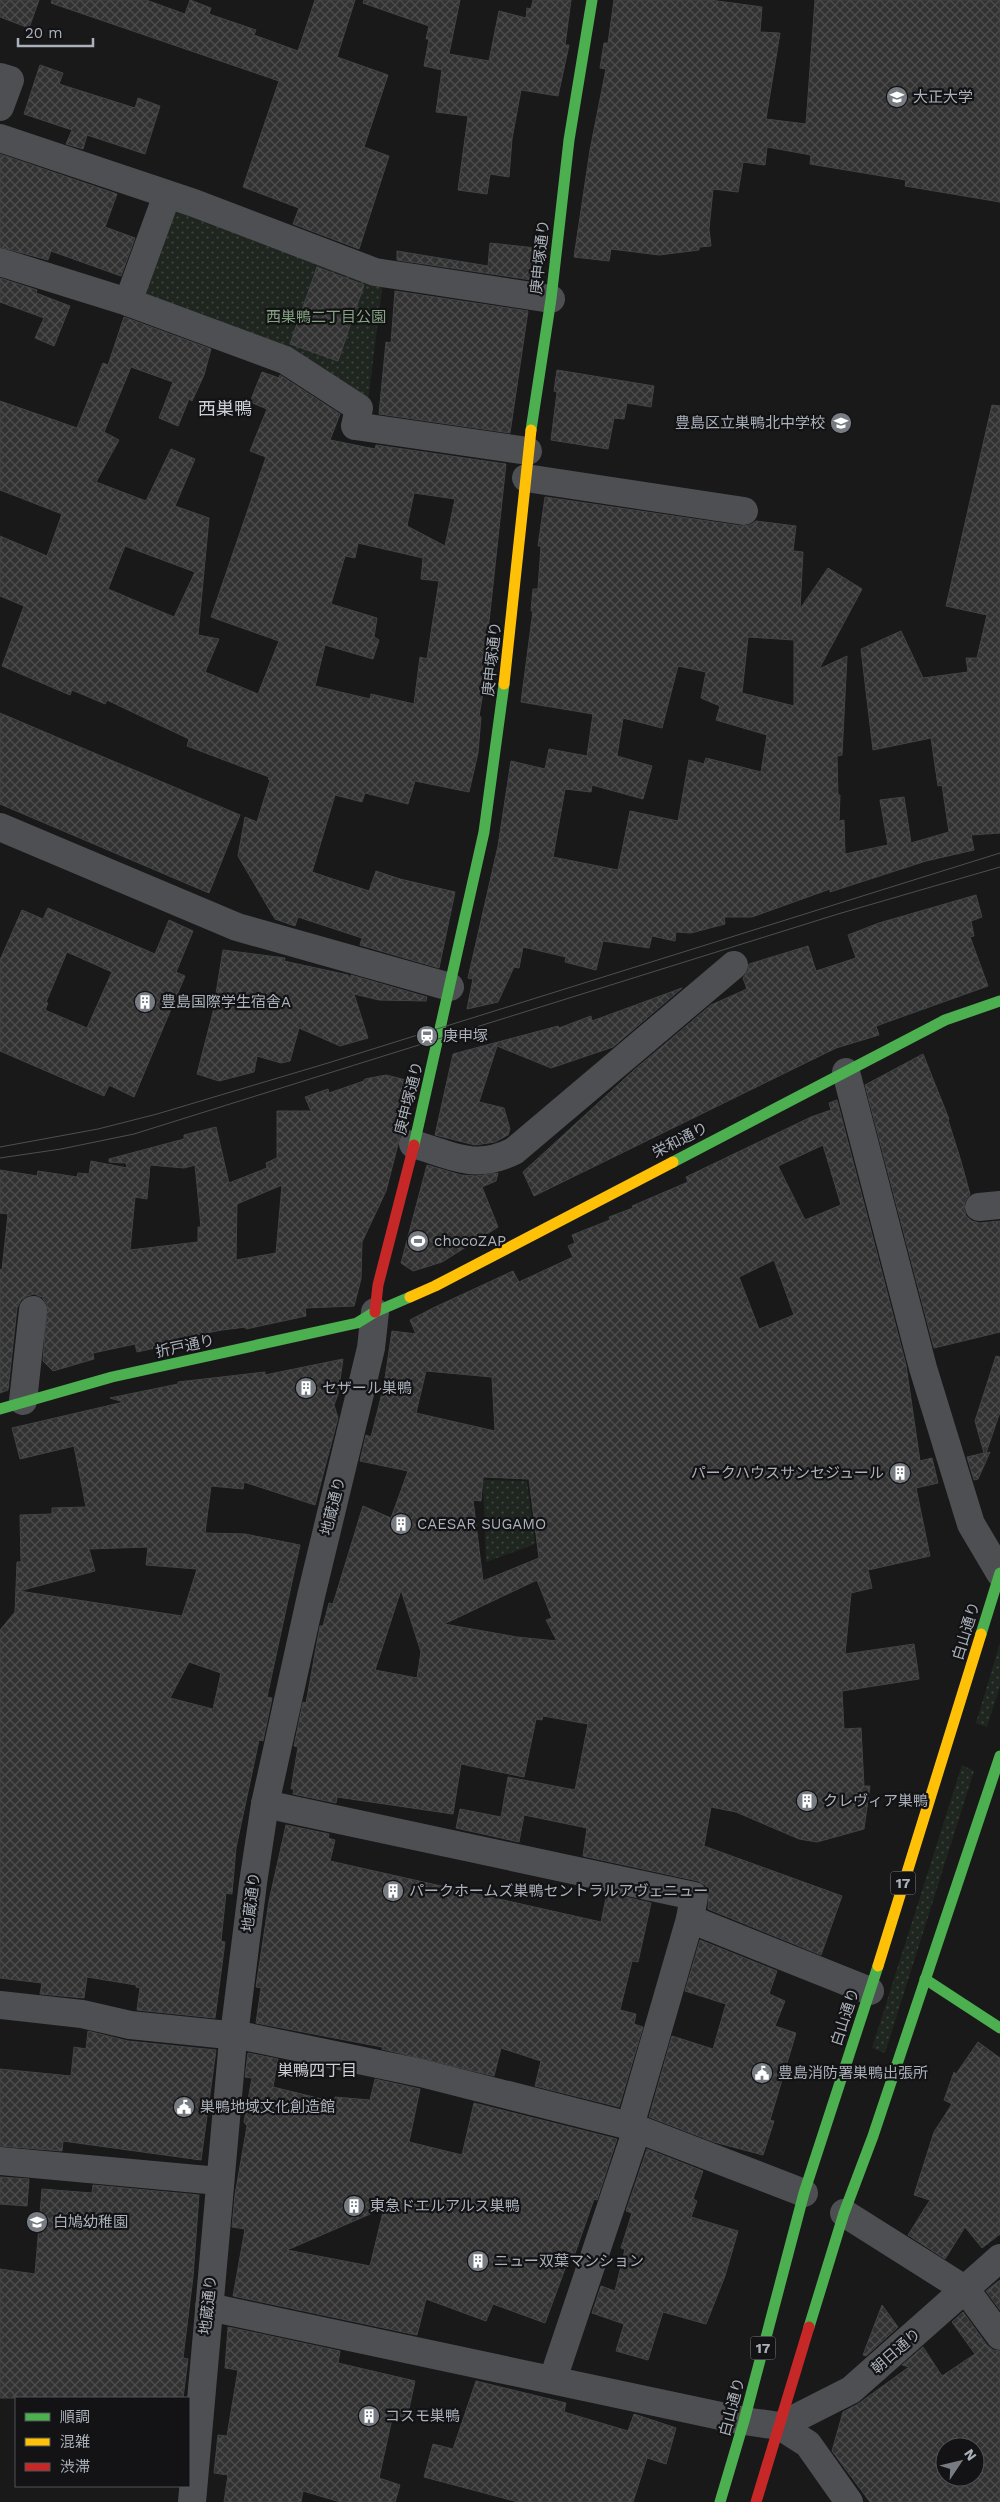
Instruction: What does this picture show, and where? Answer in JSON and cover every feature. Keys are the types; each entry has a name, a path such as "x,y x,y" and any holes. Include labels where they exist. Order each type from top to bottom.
{"main road":[{"name":"庚申塚通り","path":"375,1312 378,1285 428,1090 484,832 500,726 528,451 551,299 569,140 592,0"},
{"name":"栄和通り","path":"375,1312 435,1286 656,1169 945,1020 1000,1001"},
{"name":"折戸通り","path":"12,1405 112,1377 338,1329 357,1323 375,1312"},
{"name":"白山通り","path":"720,2502 744,2421 804,2193 870,1990 1000,1573"},
{"name":"17","path":"756,2502 844,2213 874,2136 1000,1756"},
{"path":"925,1979 1000,2028"}],"street":[{"path":"0,77 10,80 0,107"},
{"path":"0,138 167,194 375,272 551,299"},
{"path":"128,302 167,194"},
{"path":"0,262 128,302 285,360 359,408 355,426 528,451"},
{"path":"526,478 744,511"},
{"path":"0,827 236,927 450,987"},
{"path":"413,1144 475,1162 498,1159 514,1151 734,965"},
{"path":"846,1072 926,1377 971,1524 1000,1573"},
{"path":"12,1405 33,1310"},
{"name":"地蔵通り","path":"192,2502 219,2181 234,2035 265,1804 311,1596 371,1348 375,1312"},
{"path":"265,1804 694,1896 690,1919 634,2128 553,2380"},
{"path":"690,1919 870,1990"},
{"path":"0,2005 82,2014 130,2025 234,2035 421,2073 634,2128 804,2193"},
{"path":"0,2161 219,2181"},
{"path":"844,2213 966,2290 1000,2336"},
{"name":"朝日通り","path":"780,2426 851,2390 1000,2258"},
{"path":"209,2307 744,2421 780,2426 808,2444 849,2502"}],"green space":[{"name":"西巣鴨二丁目公園","path":"172,208 383,281 367,408 140,298"},
{"path":"483,1480 527,1481 535,1544 486,1562"},
{"path":"1000,1643 1000,1686 987,1727 976,1723"},
{"path":"962,1765 974,1771 885,2053 872,2048"}],"building":[{"path":"0,0 39,0 29,28 0,17"},
{"path":"52,0 146,0 185,14 190,0 211,8 209,14 256,30 254,35 298,51 315,0 355,0 337,57 388,75 364,147 389,156 359,249 293,224 299,208 243,187 279,81 51,3"},
{"path":"364,0 460,0 449,54 489,61 499,11 526,18 527,8 531,9 533,0 571,0 565,45 569,45 558,96 521,90 512,139 509,177 490,174 487,194 458,190 468,116 436,112 442,70 424,66 429,39 426,39 429,26 363,3"},
{"path":"614,0 710,0 762,7 760,32 780,33 766,119 806,124 815,0 1000,0 1000,202 905,186 906,180 810,164 811,155 767,147 765,165 743,162 738,192 713,189 709,229 711,246 699,247 699,250 659,255 611,249 609,261 574,257 590,150 606,69 600,68 604,43 608,43"},
{"path":"40,65 63,73 59,84 135,108 138,98 160,106 145,154 87,135 83,149 66,144 72,130 24,114"},
{"path":"0,154 117,194 105,227 135,238 121,276 51,251 48,260 0,247"},
{"path":"490,243 536,248 532,280 397,260 397,251 488,266"},
{"path":"317,267 364,285 338,361 290,344"},
{"path":"0,278 37,290 36,293 70,306 54,346 35,338 44,318 0,302"},
{"path":"395,291 528,311 510,433 379,414 386,342 391,343"},
{"path":"124,317 211,349 204,375 192,401 189,399 178,426 159,418 173,382 131,367 104,432 119,440 96,482 146,501 171,449 195,459 175,506 209,518 198,635 219,639 205,672 258,694 279,641 211,617 266,457 250,451 267,409 250,402 262,372 279,378 280,375 340,414 330,440 375,449 376,445 506,464 484,668 487,669 479,716 481,717 478,753 469,792 415,781 408,804 365,793 362,802 335,795 312,872 369,891 376,871 400,879 455,892 439,968 360,945 362,938 298,917 295,926 275,919 238,856 245,817 257,822 270,780 268,779 269,777 187,746 189,739 107,700 105,704 72,690 70,695 2,666 24,606 0,596 0,536 47,556 62,514 0,490 0,401 77,428 103,363 108,365","holes":["414,493 455,499 445,546 407,526","358,543 423,558 421,579 439,581 427,659 420,657 414,704 371,694 370,699 315,686 325,645 373,659 379,640 374,637 377,618 331,604 345,556 355,558","125,546 195,572 174,617 108,589"]},
{"path":"557,370 654,386 651,407 627,403 624,419 614,418 608,449 551,440 557,392 554,391"},
{"path":"992,405 1000,406 1000,833 971,835 974,850 926,861 830,892 830,889 752,917 724,917 725,924 691,933 676,932 675,941 652,936 649,948 603,941 596,970 565,962 566,957 523,947 519,968 514,967 498,1002 467,1009 473,979 468,978 498,846 511,761 545,769 549,749 587,756 593,714 521,702 533,611 531,611 533,589 538,589 541,546 538,546 545,497 742,526 750,525 756,521 796,526 793,551 803,552 800,609 828,568 862,589 819,669 847,656 842,755 837,756 838,795 840,795 839,821 844,820 845,854 888,845 880,800 904,797 911,843 949,832 942,785 938,786 931,738 873,750 861,649 901,631 923,678 968,672 966,658 977,658 987,615 946,606","holes":["748,637 794,640 794,706 742,693","678,666 706,672 701,698 720,706 716,720 767,735 761,772 706,758 704,764 689,760 678,821 630,811 618,870 553,857 565,789 591,792 592,785 643,799 652,766 617,756 623,718 662,728"]},
{"path":"0,713 240,815 209,893 0,804"},
{"path":"976,895 982,917 971,921 974,936 970,937 988,986 876,1026 879,1035 836,1048 534,1196 523,1172 633,1071 711,1005 747,989 743,978 748,971 749,964 808,946 816,971 856,958 848,935 879,923"},
{"name":"豊島国際学生宿舎A","path":"48,908 155,954 169,920 193,931 176,972 185,976 134,1097 109,1085 104,1096 0,1051 0,960 22,910 43,919","holes":["67,952 112,972 87,1028 45,1010 48,1003 46,1002"]},
{"path":"223,950 285,958 284,961 348,975 350,979 351,975 427,997 426,1001 379,1000 354,994 368,1038 340,1046 299,1028 290,1061 281,1063 257,1056 254,1072 219,1081 197,1074 213,1012"},
{"path":"682,988 613,1047 551,1068 497,1046 479,1102 504,1108 510,1129 508,1135 495,1142 475,1145 435,1135 453,1054 558,1026 559,1028 591,1016 592,1021"},
{"path":"923,1054 949,1119 970,1194 965,1201 964,1209 966,1216 972,1221 980,1223 1000,1221 1000,1332 934,1348 865,1085"},
{"path":"386,1075 414,1082 386,1191 362,1242 361,1279 354,1306 305,1308 306,1316 246,1329 246,1327 222,1330 181,1338 182,1342 137,1352 135,1344 93,1353 94,1359 53,1371 43,1361 47,1304 42,1297 34,1294 21,1300 17,1308 8,1390 0,1393 0,1269 2,1270 8,1214 0,1213 0,1170 37,1176 38,1171 77,1177 78,1173 89,1174 91,1161 127,1168 126,1163 109,1162 109,1159 184,1139 184,1135 216,1127 229,1183 267,1168 266,1163 277,1158 277,1111 311,1111 305,1097 328,1089 329,1093 364,1081 365,1079","holes":["150,1165 184,1168 195,1165 201,1227 198,1227 198,1242 130,1250 135,1197 147,1199","282,1185 276,1253 236,1260 237,1204"]},
{"path":"837,1100 906,1365 920,1461 932,1458 938,1483 916,1488 930,1556 868,1570 872,1588 851,1593 845,1654 914,1644 919,1679 842,1691 844,1729 861,1728 864,1786 870,1786 864,1829 817,1842 799,1839 736,1812 711,1807 704,1846 842,1896 821,1955 708,1909 709,1891 705,1885 698,1881 583,1856 587,1828 524,1815 519,1842 456,1828 460,1809 501,1817 508,1777 575,1790 588,1724 543,1716 542,1720 536,1719 524,1777 461,1764 453,1814 337,1797 336,1803 293,1794 294,1789 291,1789 298,1747 294,1746 303,1702 306,1703 320,1626 323,1626 329,1603 333,1604 363,1506 391,1518 408,1471 360,1461 366,1435 371,1437 384,1385 392,1331 416,1334 410,1320 433,1308 513,1271 519,1282 573,1257 568,1246 575,1243 572,1235 610,1220 609,1217 688,1182 686,1177 811,1117 831,1110 829,1103","holes":["823,1145 841,1205 805,1220 778,1166","774,1260 794,1315 759,1329 739,1277","426,1371 492,1377 495,1431 416,1413","483,1477 529,1479 539,1558 483,1581 473,1500 481,1501","537,1580 552,1618 546,1620 557,1641 517,1637 444,1624","401,1590 421,1652 417,1678 375,1670"]},
{"path":"427,1165 461,1175 476,1176 498,1173 496,1181 482,1187 498,1227 442,1262 413,1271 401,1263"},
{"path":"996,1356 1000,1357 1000,1412 986,1453 990,1452 978,1479 974,1480 967,1457 984,1453 975,1421"},
{"path":"343,1359 338,1394 334,1405 338,1418 315,1505 244,1482 243,1489 211,1486 205,1533 245,1534 300,1545 267,1697 272,1698 263,1741 259,1740 236,1848 232,1894 226,1893 221,1941 225,1942 215,2018 137,2010 140,1988 136,1987 136,1985 87,1977 84,1998 40,1994 42,1983 0,1978 0,1630 15,1612 17,1562 21,1562 20,1515 52,1514 52,1508 86,1507 74,1446 20,1459 12,1428 124,1402 110,1398 178,1384 178,1382 265,1372 265,1375","holes":["148,1547 146,1565 197,1569 182,1616 19,1591 95,1571 89,1549","189,1662 221,1673 213,1709 170,1698"]},
{"path":"286,1825 329,1834 328,1838 335,1840 330,1861 601,1922 607,1893 651,1903 638,1962 632,1961 620,2010 636,2014 634,2024 643,2027 619,2107 535,2086 541,2061 501,2048 494,2076 382,2049 382,2047 256,2023 261,1988 256,1987 257,1980 269,1901"},
{"path":"700,1940 777,1971 769,1994 785,2001 775,2026 796,2033 770,2120 774,2121 763,2155 714,2142 649,2117 672,2036 713,2049 726,2004 685,1991"},
{"path":"88,2031 128,2041 216,2050 201,2160 63,2141 62,2151 0,2146 0,2069 71,2076 74,2047 86,2049"},
{"path":"978,2042 1000,2058 1000,2234 982,2248 965,2227 945,2259 908,2235 930,2200 914,2195 934,2132 952,2104 944,2100 954,2072 956,2074"},
{"path":"248,2053 278,2059 273,2087 334,2102 335,2097 370,2100 375,2079 420,2089 409,2142 462,2155 474,2103 617,2139 597,2200 594,2199 573,2259 569,2258 545,2323 493,2304 486,2321 426,2299 417,2335 233,2296 245,2229 232,2227 235,2195 247,2126 244,2122 252,2078 245,2077","holes":["384,2208 370,2266 287,2250"]},
{"path":"647,2149 703,2171 693,2199 697,2201 691,2217 738,2231 725,2276 706,2324 663,2312 648,2360 616,2351 624,2324 592,2313 601,2286 615,2291 625,2249 621,2248 632,2213 626,2211"},
{"path":"0,2177 29,2179 27,2206 0,2204"},
{"path":"93,2185 199,2195 193,2277 183,2358 188,2359 183,2397 0,2398 0,2269 35,2274 42,2189 92,2193"},
{"path":"1000,2280 1000,2310 986,2291"},
{"path":"882,2305 898,2327 866,2356 863,2355"},
{"path":"963,2312 987,2345 993,2350 1000,2351 1000,2502 870,2502 832,2451 843,2412 858,2404 909,2367 902,2365 923,2347 942,2376 975,2354 952,2322"},
{"path":"228,2327 340,2351 338,2363 415,2381 407,2418 393,2414 379,2478 400,2485 395,2502 340,2502 303,2491 301,2502 224,2502 228,2475 214,2473 218,2435 227,2436 238,2370 225,2368"},
{"path":"476,2381 566,2403 564,2412 628,2431 634,2414 676,2428 666,2464 647,2458 633,2502 518,2502 424,2477 433,2444 453,2449"}],"tram line":[{"path":"0,1147 98,1129 157,1114 328,1063 1000,853"},
{"path":"0,1158 61,1149 134,1134 838,914 1000,867"}],"traffic: fast":[{"path":"531,430 551,299 569,140 592,0"},
{"path":"414,1145 484,832 504,684"},
{"path":"673,1162 945,1020 1000,1001"},
{"path":"0,1409 112,1377 357,1323 375,1312 410,1297"},
{"path":"981,1634 1000,1573"},
{"path":"809,2327 844,2213 873,2136 1000,1756"},
{"path":"720,2502 744,2421 804,2193 878,1966"},
{"path":"925,1979 1000,2028"}],"traffic: slow":[{"path":"504,684 531,430"},
{"path":"410,1297 435,1286 673,1162"},
{"path":"878,1966 981,1634"}],"traffic: jam":[{"path":"375,1312 378,1285 414,1145"},
{"path":"756,2502 809,2327"}],"place":[{"name":"大正大学","path":"897,97"},
{"name":"豊島区立巣鴨北中学校","path":"841,423"},
{"name":"豊島国際学生宿舎A","path":"145,1002"},
{"name":"庚申塚","path":"427,1036"},
{"name":"chocoZAP","path":"418,1241"},
{"name":"セザール巣鴨","path":"306,1388"},
{"name":"パークハウスサンセジュール","path":"900,1473"},
{"name":"CAESAR SUGAMO","path":"401,1524"},
{"name":"クレヴィア巣鴨","path":"807,1801"},
{"name":"パークホームズ巣鴨セントラルアヴェニュー","path":"393,1891"},
{"name":"豊島消防署巣鴨出張所","path":"762,2073"},
{"name":"巣鴨地域文化創造館","path":"184,2107"},
{"name":"東急ドエルアルス巣鴨","path":"354,2206"},
{"name":"白鳩幼稚園","path":"37,2222"},
{"name":"ニュー双葉マンション","path":"478,2261"},
{"name":"コスモ巣鴨","path":"369,2416"}],"district":[{"name":"西巣鴨","path":"225,409"},
{"name":"巣鴨四丁目","path":"317,2070"}]}
